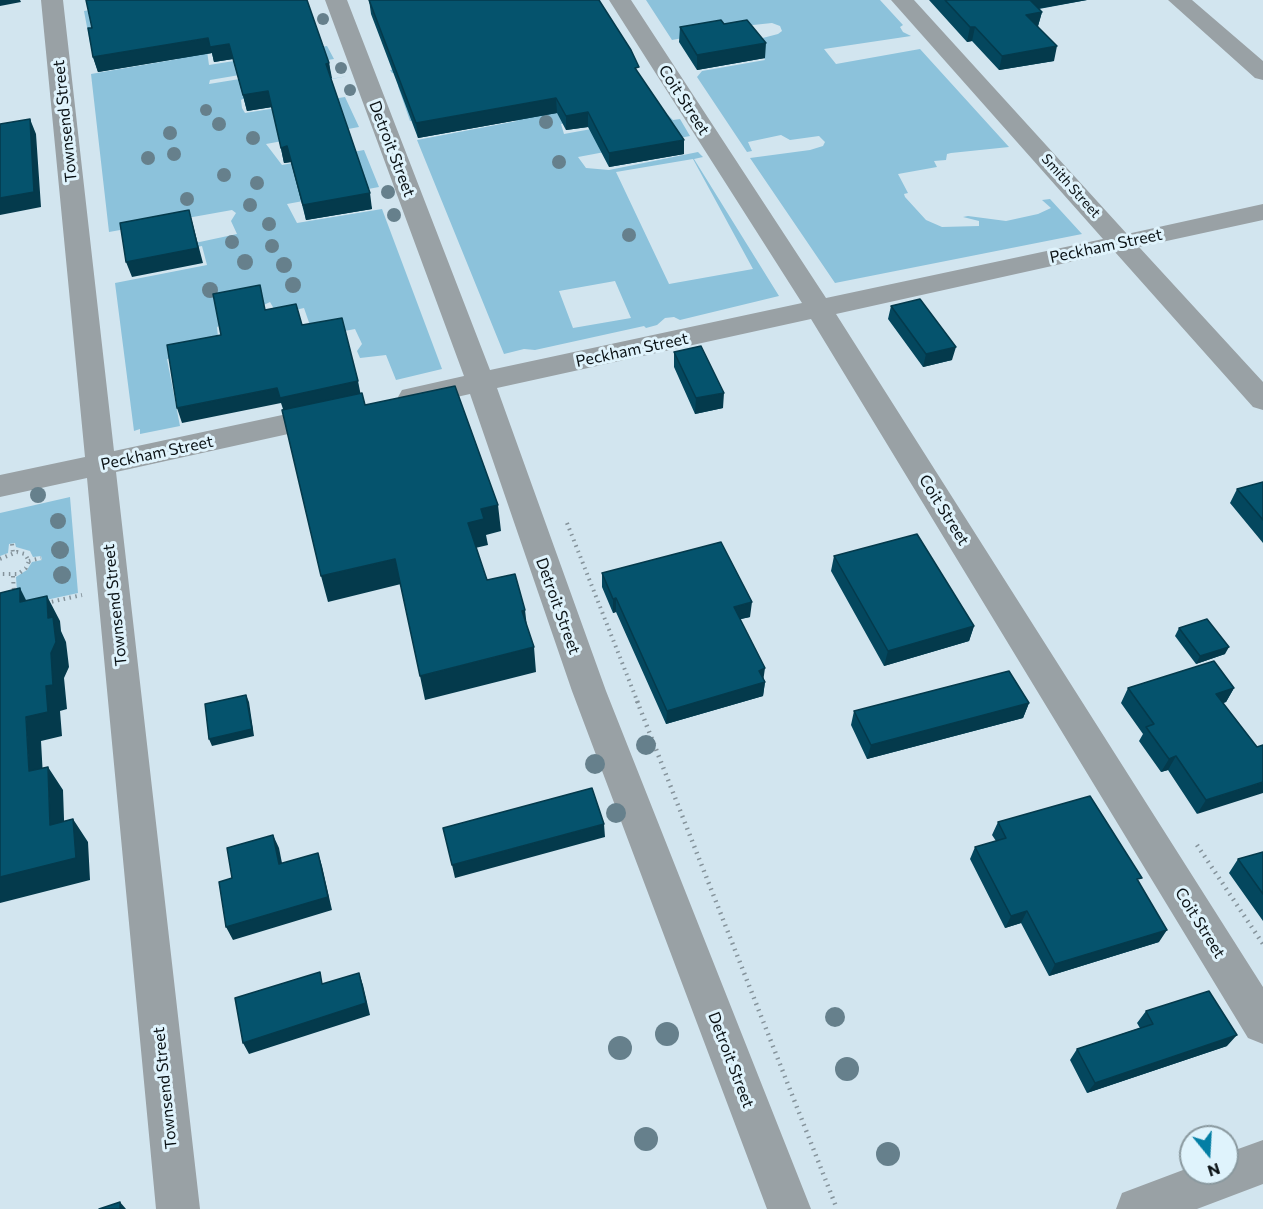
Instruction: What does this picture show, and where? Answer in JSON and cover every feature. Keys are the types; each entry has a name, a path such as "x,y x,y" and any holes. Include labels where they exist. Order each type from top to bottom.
{"street":[{"name":"Townsend Street","path":"52,0 178,1209"},
{"name":"Detroit Street","path":"336,0 585,680 789,1209"},
{"name":"Coit Street","path":"620,0 819,309 1263,1024"},
{"name":"Smith Street","path":"902,0 1263,400"},
{"path":"1179,0 1263,73"},
{"name":"Peckham Street","path":"392,401 1263,212"},
{"name":"Peckham Street","path":"0,486 357,409"},
{"path":"1138,1209 1263,1162"}],"path":[{"path":"565,517 837,1209"},
{"path":"12,544 13,553"},
{"path":"0,560 13,553 25,554 29,561"},
{"path":"0,574 13,576 22,572 29,561 41,558"},
{"path":"13,576 14,599"},
{"path":"35,605 86,594"}],"shaded area":[{"path":"153,0 213,32 314,17 213,34 202,51 321,31 207,51 209,65 327,46 334,59 210,80 209,84 258,76 265,91 347,76 246,97 241,100 242,108 245,113 345,97 359,127 266,144 282,165 364,150 379,187 287,204 297,223 382,209 442,369 396,380 386,355 360,358 357,351 362,344 355,329 314,337 304,308 277,314 270,302 217,327 218,337 210,351 167,359 180,426 140,434 140,429 134,431 115,283 207,265 202,246 169,252 167,249 237,234 231,221 236,213 232,210 109,232 91,74 178,59 171,37 133,36 90,43 84,11"},
{"path":"646,0 880,0 903,25 900,27 903,32 911,36 824,49 836,64 920,49 1009,147 951,153 947,154 946,160 934,161 937,167 898,174 908,193 904,194 905,197 926,220 942,227 979,226 979,221 963,217 968,216 1006,221 1038,214 1051,208 1042,200 1050,199 1082,234 835,283 750,158 810,150 823,146 825,142 819,136 790,140 781,135 748,142 752,151 747,152 697,77 702,71 765,60 755,40 778,34 782,31 780,26 772,23 753,25 672,40"},
{"path":"501,53 573,120 561,124 564,134 668,115 673,120 680,119 690,136 578,157 586,168 609,170 698,152 703,157 694,159 779,296 680,320 674,317 665,318 657,325 646,328 644,326 535,350 524,349 504,354 417,140 517,121 510,111 487,109 410,121 398,86 499,70 498,57 392,73 390,70","holes":["693,159 753,269 669,284 616,172","615,281 631,318 573,328 559,291"]},
{"path":"70,497 78,593 18,606 16,577 27,570 32,562 42,560 41,556 33,557 30,551 16,547 15,543 9,544 8,553 0,556 0,513"}],"building":[{"path":"86,0 307,0 370,193 303,205 287,146 281,148 268,91 243,95 229,44 210,47 208,38 93,57 88,28 92,28"},
{"path":"369,0 599,0 631,50 639,67 635,68 684,140 609,153 588,112 566,116 556,98 416,123"},
{"path":"945,0 1030,0 1042,12 1026,15 1057,46 1002,56"},
{"path":"721,20 724,24 747,20 766,43 697,55 680,27"},
{"path":"30,119 34,192 0,198 0,124"},
{"path":"189,210 198,248 126,262 120,223"},
{"path":"260,285 265,310 296,304 302,325 342,318 358,381 280,398 277,388 177,408 167,345 221,335 213,294"},
{"path":"920,299 956,347 926,354 891,306"},
{"path":"701,346 724,393 696,398 674,352"},
{"path":"455,386 498,505 481,509 484,519 468,523 487,580 515,574 525,610 522,611 534,647 420,676 395,559 321,576 282,410 362,393 365,405"},
{"path":"1263,482 1263,520 1237,489"},
{"path":"917,534 974,626 888,651 834,556"},
{"path":"721,542 752,602 734,607 765,668 759,671 765,682 667,711 616,598 613,599 602,573"},
{"path":"20,588 20,602 47,596 48,618 53,617 56,642 51,653 53,685 46,686 48,712 26,717 29,771 48,767 50,825 73,819 76,858 0,877 0,593"},
{"path":"1207,619 1229,647 1200,656 1179,628"},
{"path":"1214,661 1234,688 1216,694 1257,747 1263,745 1263,782 1206,800 1176,756 1169,759 1146,727 1154,724 1128,688"},
{"path":"1009,671 1029,703 871,745 854,711"},
{"path":"246,695 252,729 209,739 205,704"},
{"path":"592,788 604,824 452,865 443,828"},
{"path":"1090,796 1142,878 1137,879 1167,930 1055,964 1027,911 1011,916 975,847 1006,838 998,822"},
{"path":"273,835 279,864 318,853 328,897 226,927 219,882 232,878 227,848"},
{"path":"1263,852 1263,894 1238,859"},
{"path":"320,972 322,984 359,973 366,1003 243,1043 235,998"},
{"path":"1209,991 1237,1035 1095,1083 1077,1049 1153,1024 1146,1011"},
{"path":"120,1202 120,1209 99,1209"}]}
